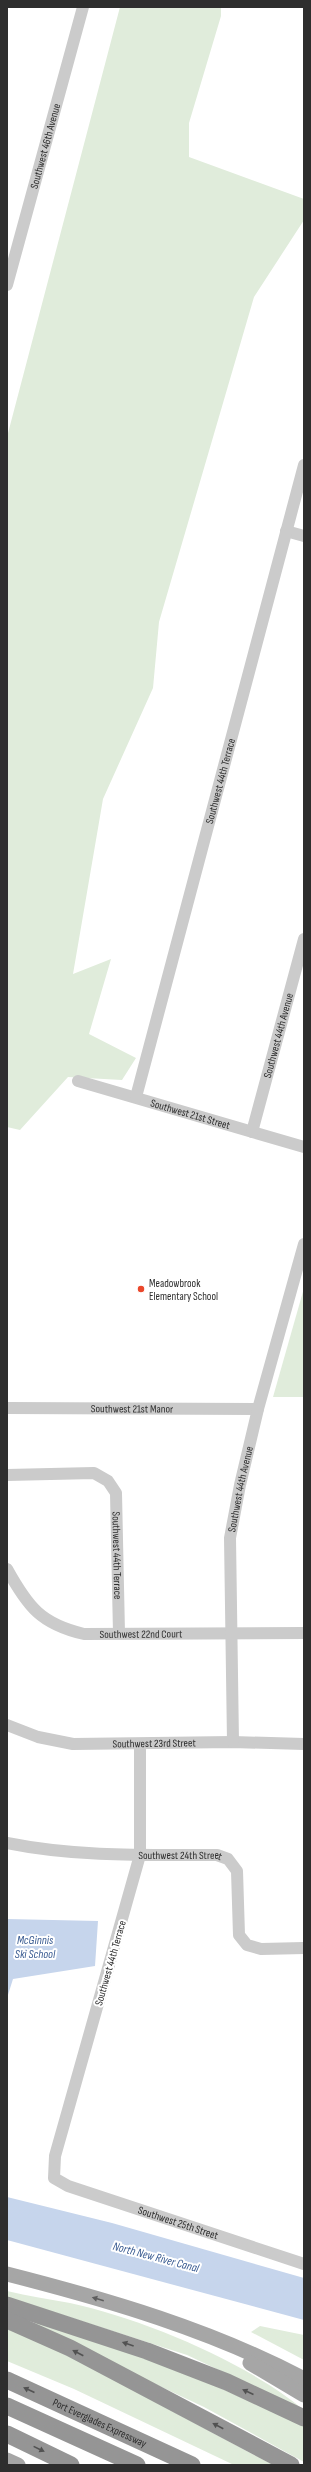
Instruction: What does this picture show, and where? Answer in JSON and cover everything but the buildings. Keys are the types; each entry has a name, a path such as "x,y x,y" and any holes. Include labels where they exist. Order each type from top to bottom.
{"highway":[{"path":"7,2305 147,2350 227,2382 304,2418"},
{"path":"7,2320 70,2348 291,2465"},
{"name":"Port Everglades Expressway","path":"7,2380 192,2465"},
{"path":"7,2406 128,2465"},
{"path":"7,2434 71,2465"},
{"path":"66,2434 137,2465"},
{"path":"253,2444 284,2465"}],"main road":[{"path":"7,2274 111,2302 162,2320 248,2352 304,2379"},
{"path":"162,2320 245,2360 304,2395"}],"street":[{"name":"Southwest 46th Avenue","path":"7,285 83,7"},
{"name":"Southwest 44th Terrace","path":"136,1097 304,465"},
{"path":"286,531 304,536"},
{"name":"Southwest 44th Avenue","path":"252,1132 304,939"},
{"name":"Southwest 21st Street","path":"78,1081 304,1147"},
{"name":"Southwest 44th Avenue","path":"233,1742 230,1632 230,1538 240,1485 258,1409 304,1244"},
{"name":"Southwest 21st Manor","path":"7,1408 258,1409"},
{"name":"Southwest 44th Terrace","path":"7,1475 94,1473 108,1481 116,1493 119,1633"},
{"name":"Southwest 22nd Court","path":"7,1569 21,1595 43,1618 61,1628 84,1634 230,1632 304,1633"},
{"name":"Southwest 23rd Street","path":"7,1725 38,1737 73,1744 233,1742 304,1744"},
{"name":"Southwest 44th Terrace","path":"54,2178 55,2156 140,1855 140,1744"},
{"name":"Southwest 24th Street","path":"7,1843 45,1851 140,1855 216,1855 228,1858 237,1871 239,1935 247,1945 262,1949 304,1948"},
{"name":"Southwest 25th Street","path":"54,2178 68,2186 304,2264"}],"green space":[{"path":"120,7 221,7 221,16 189,123 189,157 304,199 304,220 254,297 159,622 153,688 103,799 73,974 111,959 89,1034 136,1058 122,1080 68,1077 20,1130 7,1127 7,437"},
{"path":"304,1288 304,1397 273,1397"},
{"path":"7,2291 99,2310 161,2331 193,2344 253,2375 280,2392 304,2410 187,2355 7,2297"},
{"path":"36,2320 167,2364 304,2426 304,2462 204,2407 34,2327"},
{"path":"7,2326 60,2351 273,2465 234,2465 74,2389 7,2361"},
{"path":"260,2326 304,2335 304,2360 251,2332"}],"water":[{"name":"McGinnis Ski School","path":"7,1919 98,1921 95,1966 13,1979 7,1998"},
{"name":"North New River Canal","path":"7,2197 112,2223 304,2278 304,2320 7,2240"}],"place":[{"name":"Meadowbrook Elementary School","path":"141,1289"}]}
